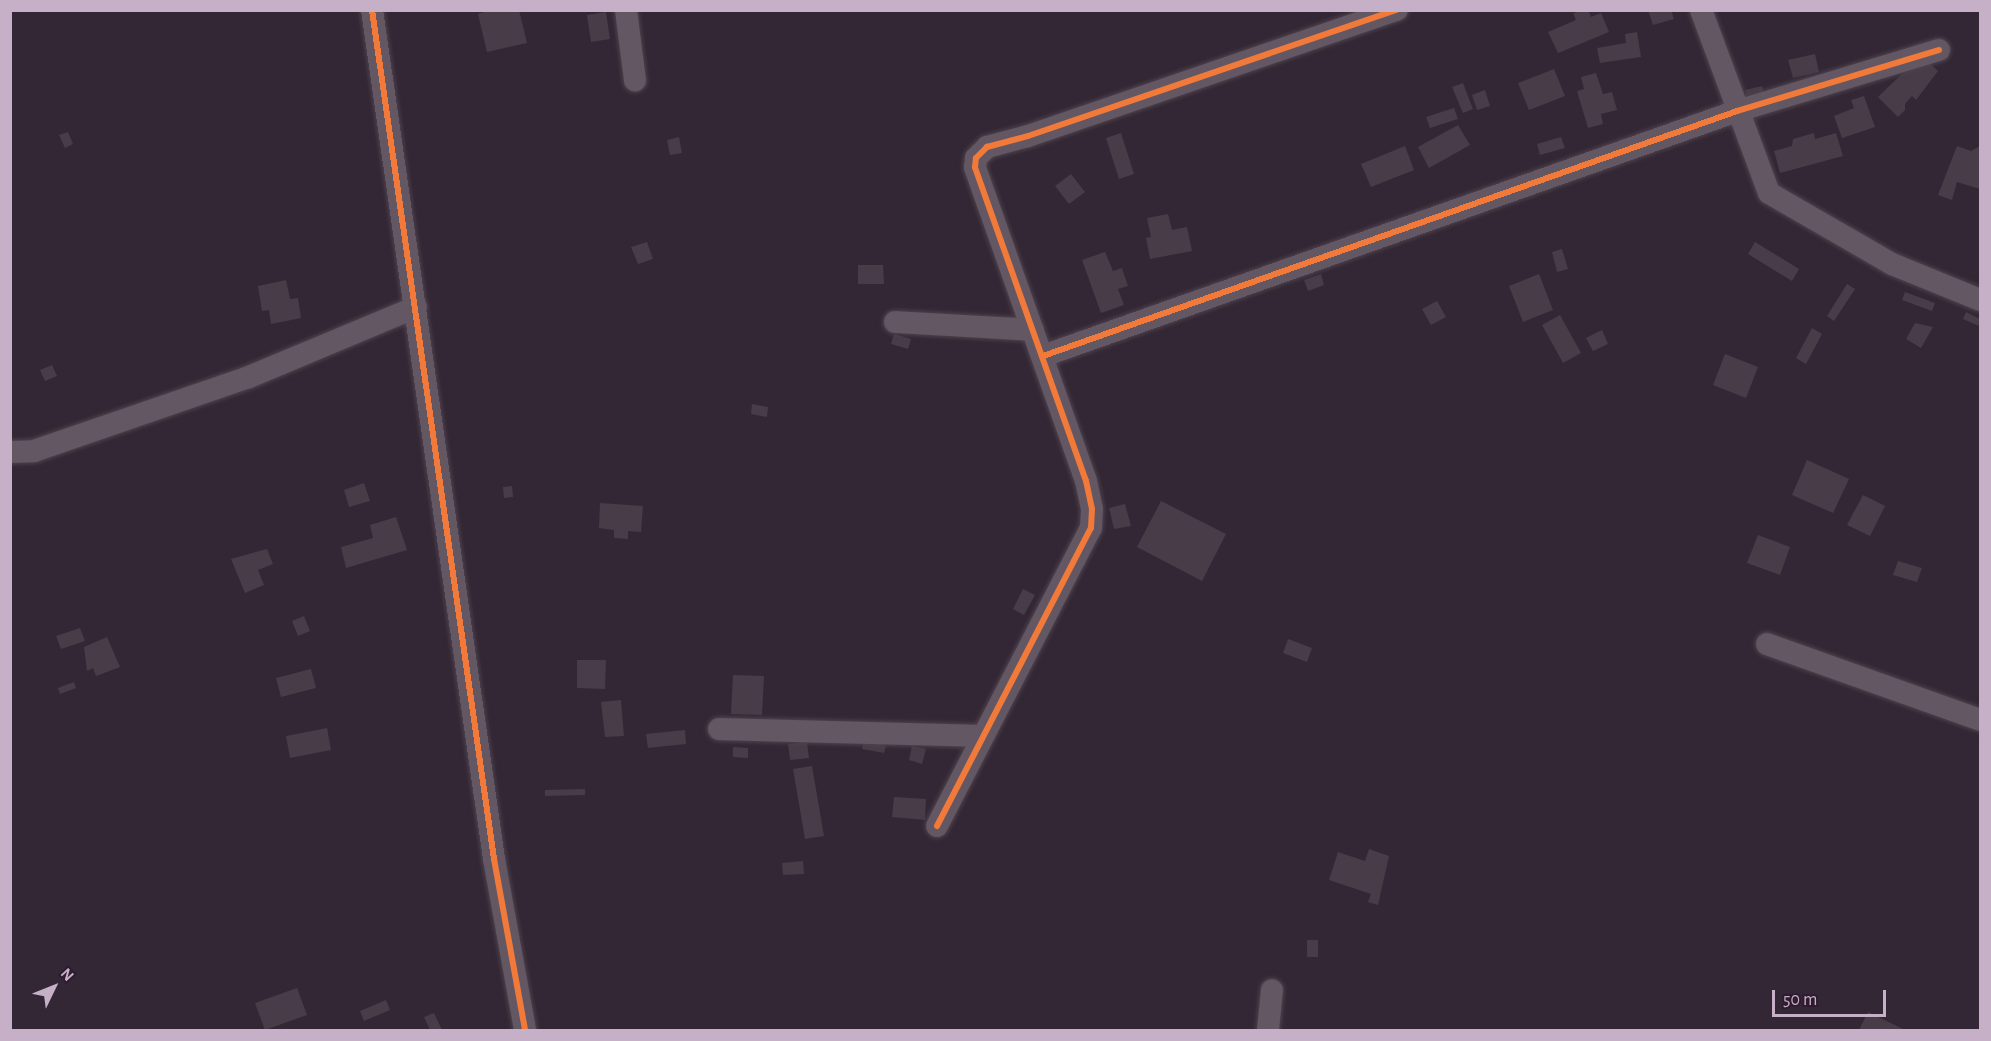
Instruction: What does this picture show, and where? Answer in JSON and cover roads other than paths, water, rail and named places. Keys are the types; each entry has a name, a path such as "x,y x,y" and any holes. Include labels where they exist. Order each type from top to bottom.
{"street":[{"path":"372,10 494,859 525,1030"},
{"path":"626,10 634,80"},
{"path":"937,826 1090,528 1086,481 975,167 981,152 1397,10"},
{"path":"1701,10 1769,194 1892,264 1980,300"},
{"path":"1043,356 1737,111 1939,50"},
{"path":"10,452 34,450 249,377 416,307"},
{"path":"895,322 1033,330"},
{"path":"1767,644 1980,720"},
{"path":"719,729 983,736"},
{"path":"1268,1030 1272,990"}]}
